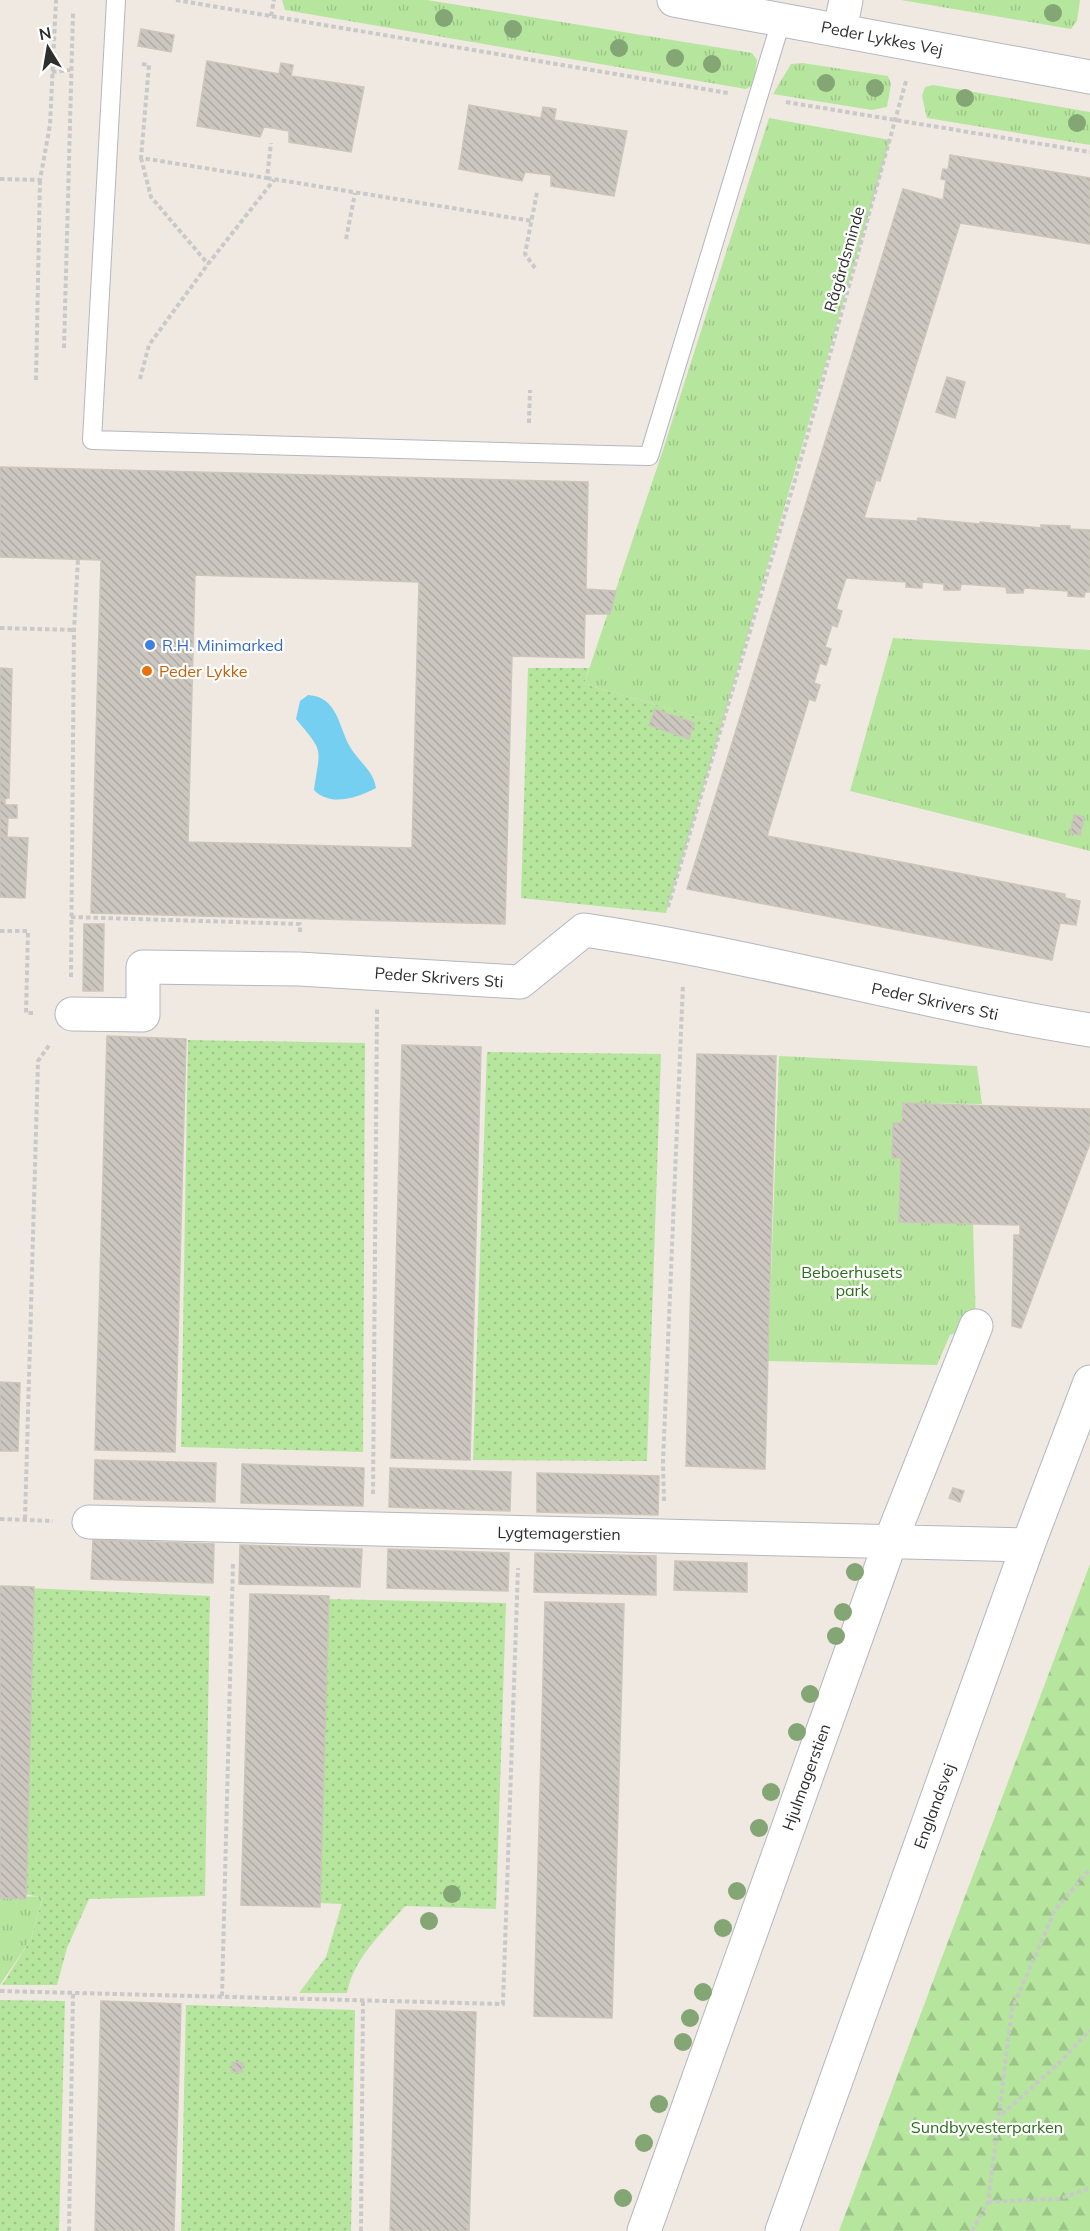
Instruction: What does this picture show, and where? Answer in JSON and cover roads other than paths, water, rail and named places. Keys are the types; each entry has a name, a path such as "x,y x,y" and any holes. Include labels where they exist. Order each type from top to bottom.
{"street":[{"name":"Peder Lykkes Vej","path":"674,0 843,15 915,45 1090,77"},
{"name":"Peder Skrivers Sti","path":"72,1014 143,1015 142,967 377,972 520,982 584,930 671,944 996,1015 1090,1030"},
{"name":"Hjulmagerstien","path":"644,2231 891,1540 976,1326"},
{"name":"Englandsvej","path":"782,2231 1028,1545 1090,1382"},
{"name":"Lygtemagerstien","path":"89,1522 1028,1545"}],"lane":[{"path":"116,0 92,440 649,456 784,9"}],"water":[{"path":"308,695 318,697 331,706 352,751 372,776 376,788 344,799 328,798 314,790 318,751 312,739 296,719 300,701"}],"place":[{"name":"R.H. Minimarked","path":"150,645"},
{"name":"Peder Lykke","path":"147,671"}],"park label":[{"name":"Beboerhusets park","path":"852,1281"},
{"name":"Sundbyvesterparken","path":"987,2127"}]}
